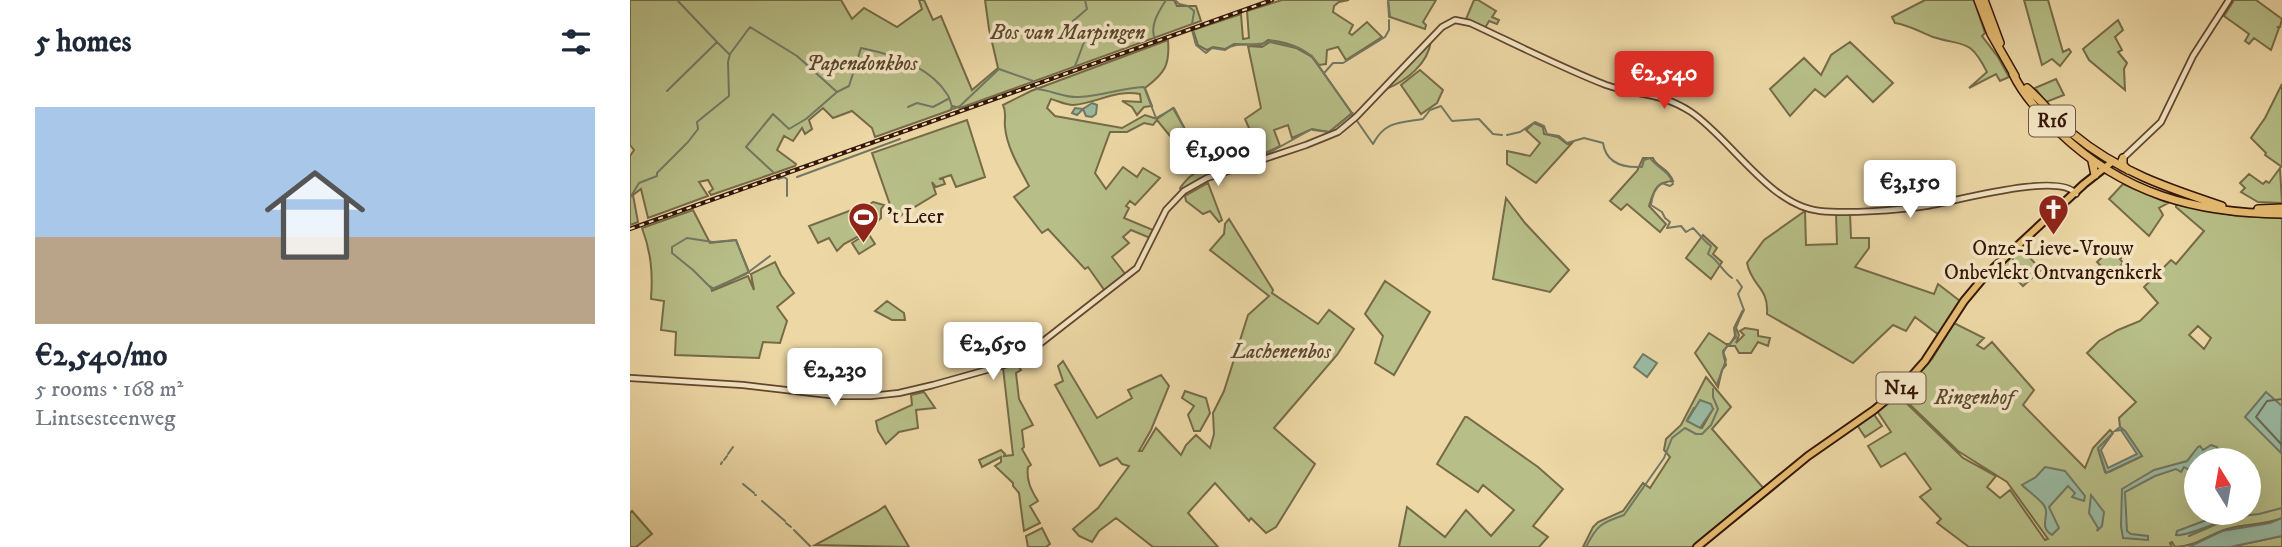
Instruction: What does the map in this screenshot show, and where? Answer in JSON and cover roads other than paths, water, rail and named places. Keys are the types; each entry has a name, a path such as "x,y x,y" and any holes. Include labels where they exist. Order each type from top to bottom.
{"highway":[{"path":"1978,0 1991,34 2013,74 2041,114 2097,160 2168,193 2221,208 2282,208"},
{"name":"R16","path":"1984,0 2003,49 2027,88 2056,123 2097,160"},
{"path":"2027,88 2073,134 2141,188 2178,202 2282,214"},
{"path":"2124,173 2125,155"},
{"path":"2095,175 2097,160"}],"main road":[{"name":"N14","path":"2076,194 2084,184 2110,166"},
{"name":"N14","path":"1699,547 1774,490 1799,464 1886,402 1926,361 1964,300 1984,276 2110,166"}],"street":[{"name":"N14","path":"2110,166 2153,132 2163,119 2193,56 2230,0"},
{"path":"630,378 740,385 854,397 915,390 1008,364 1028,354 1137,268 1166,210 1184,191 1207,178 1338,132 1434,35 1447,23 1459,20 1606,85 1668,99 1704,122 1777,191 1793,202 1815,210 1912,208 2026,186 2070,187 2084,184"},
{"path":"2070,187 2076,194"}],"water":[{"path":"1092,103 1097,105 1096,114 1092,117 1086,116 1083,109"},
{"path":"1075,108 1083,109 1077,115 1072,113"},
{"path":"1643,354 1657,363 1647,377 1634,367"},
{"path":"2266,392 2282,406 2281,453 2245,417"},
{"path":"1700,400 1711,404 1713,409 1700,428 1687,421"},
{"path":"2120,427 2142,456 2106,473 2098,448 2113,433 2101,450 2108,468 2137,454 2121,430 2115,431"},
{"path":"2184,462 2181,472 2176,469 2155,476 2125,492 2127,531 2148,536 2148,540 2123,538 2122,489 2154,470"},
{"path":"2045,467 2065,471 2085,496 2084,501 2072,497 2075,493 2068,486 2049,507 2059,528 2052,535 2046,528 2043,504 2022,485 2036,477"},
{"path":"2091,495 2104,512 2102,526 2097,531 2098,528 2089,513"},
{"path":"2282,518 2282,536 2230,547 2189,547 2222,531 2270,523"},
{"path":"2193,525 2211,525 2182,535 2176,535 2177,531"}],"waterway":[{"path":"677,0 717,42"},
{"path":"1075,66 1086,37 1073,21 1087,9 1085,0"},
{"path":"1155,39 1154,24 1166,0"},
{"path":"1175,0 1194,11"},
{"path":"1388,0 1389,17"},
{"path":"1192,24 1194,12"},
{"path":"1325,72 1333,63 1343,63 1385,37 1389,30 1389,20"},
{"path":"630,198 639,183 657,176 688,142 698,129 697,122 729,96 730,54 750,27 797,56 837,92"},
{"path":"1192,30 1196,45 1206,53 1212,48 1225,50 1235,45 1271,41 1299,48 1312,56 1373,144 1388,127 1423,119 1430,110 1441,106 1452,121 1479,119 1493,134 1502,135"},
{"path":"667,91 717,42 729,54"},
{"path":"773,172 746,147 773,114 789,129 806,119 837,92 849,86 861,48 897,58 931,76 948,96 953,109 960,106 999,69 1033,81"},
{"path":"1035,86 1037,89 1073,97 1144,87 1156,118 1174,108 1187,133 1176,142"},
{"path":"908,107 917,103 933,107 948,99"},
{"path":"1313,130 1329,132 1353,113"},
{"path":"1507,135 1520,132 1535,122 1544,126 1547,134 1559,136 1567,143 1584,138 1603,143 1612,160 1622,165 1642,167 1644,160 1650,158 1669,176 1673,184 1670,186 1662,183 1655,192 1651,205 1662,212 1670,222 1667,228 1681,226 1686,232 1693,228 1711,246 1708,254 1732,278"},
{"path":"1197,168 1223,169 1269,153 1310,130"},
{"path":"797,177 900,139"},
{"path":"1174,143 1194,169"},
{"path":"778,179 787,179 787,196"},
{"path":"746,274 712,289 672,253 672,247 687,238 713,242 736,240 749,273"},
{"path":"750,271 770,256"},
{"path":"1717,384 1726,360 1723,351 1736,337 1735,328 1744,310 1738,294 1742,287 1737,280"},
{"path":"1586,547 1600,526 1624,515 1664,458 1672,438 1685,428 1702,434 1711,425 1718,409 1713,389"},
{"path":"728,454 733,447"},
{"path":"724,460 727,456"},
{"path":"743,484 754,493"},
{"path":"762,501 785,521"},
{"path":"2189,536 2233,517 2282,508"},
{"path":"786,523 791,527"},
{"path":"794,530 810,546"}],"tunnel":[{"path":"2100,158 2122,173"}],"railway":[{"path":"630,229 1272,0"}],"place":[{"name":"Onze-Lieve-Vrouw Onbevlekt Ontvangenkerk","path":"2053,236"},
{"name":"'t Leer","path":"864,244"}],"park label":[{"name":"Bos van Marpingen","path":"1068,33"},
{"name":"Papendonkbos","path":"862,64"},
{"name":"Lachenenbos","path":"1281,352"},
{"name":"Ringenhof","path":"1974,398"}]}
